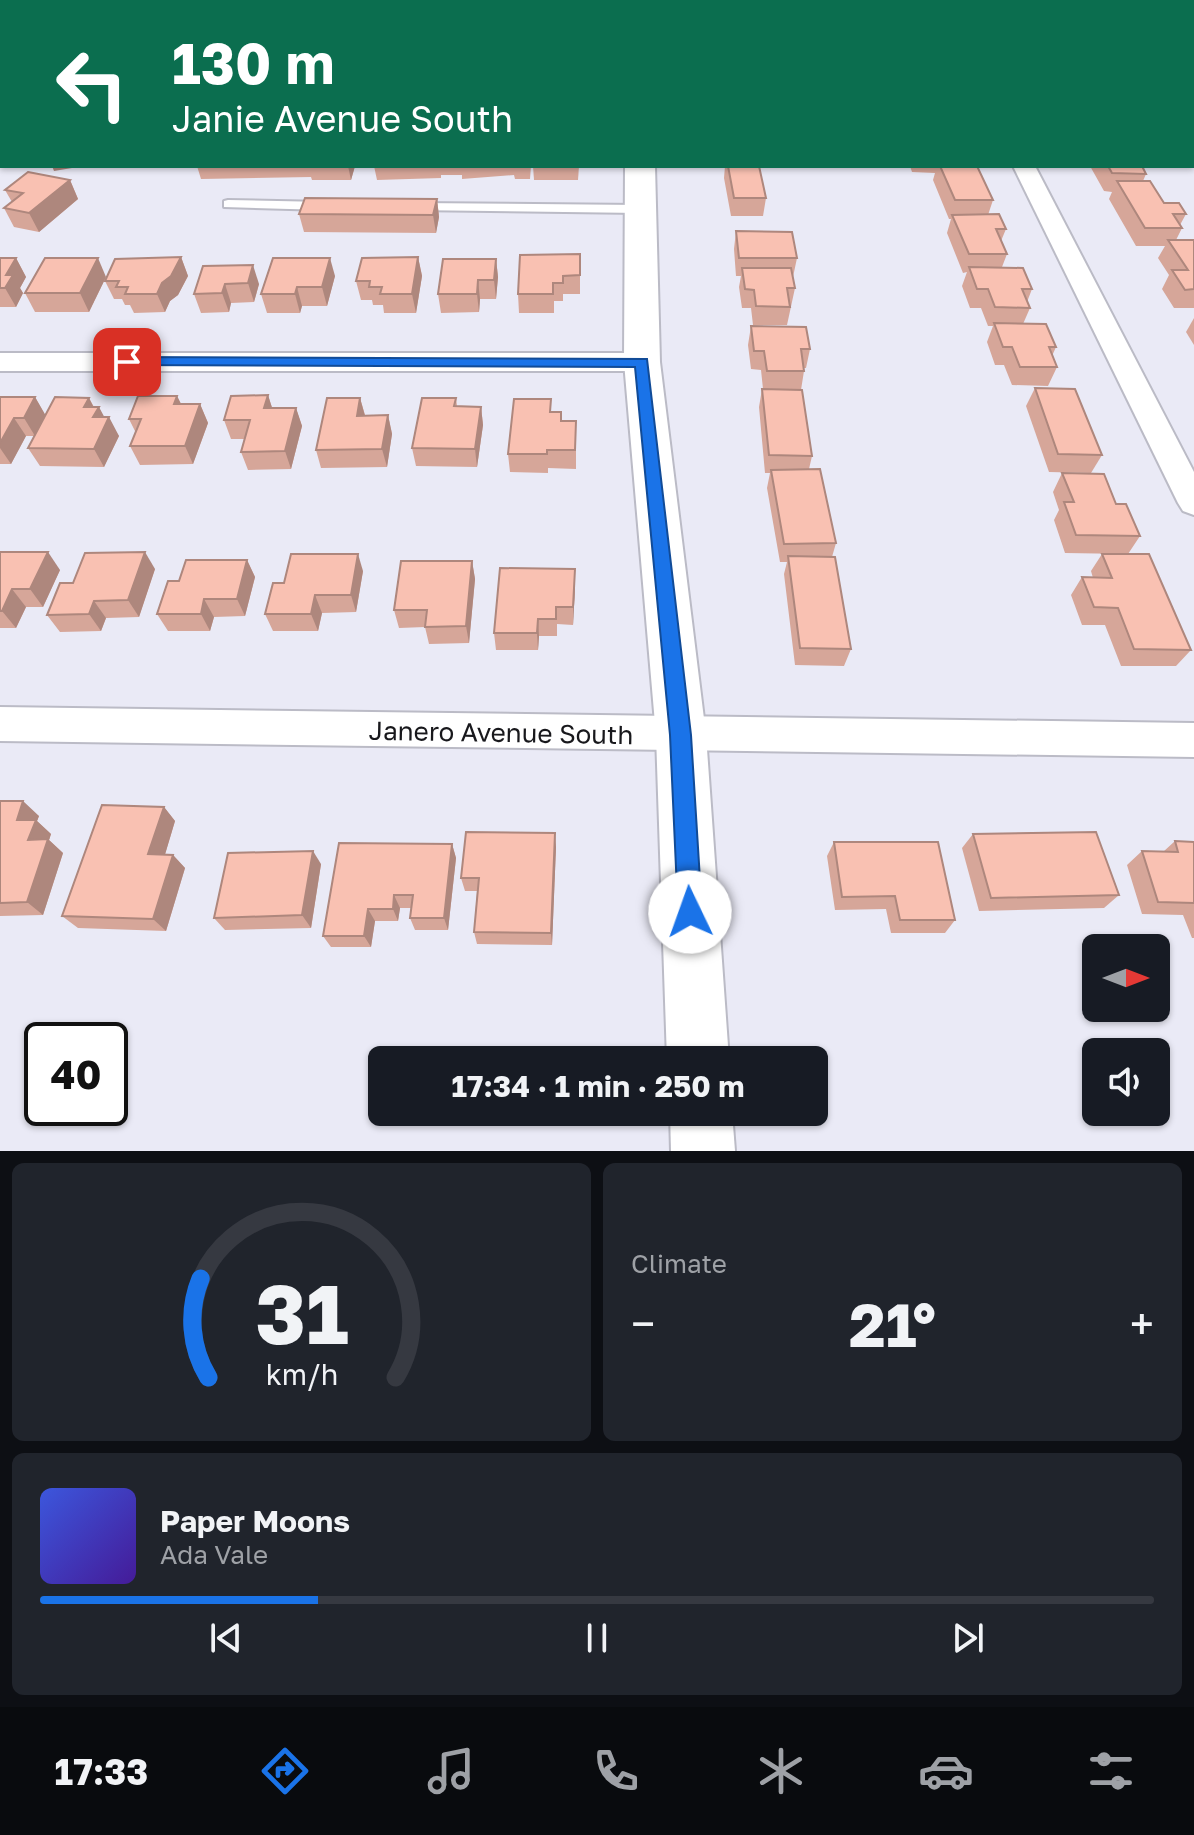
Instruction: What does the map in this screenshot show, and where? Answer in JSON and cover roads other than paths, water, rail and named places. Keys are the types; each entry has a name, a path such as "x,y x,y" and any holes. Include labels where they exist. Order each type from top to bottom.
{"street":[{"path":"1025,168 1194,503"},
{"path":"640,188 642,362 681,735 697,1046"},
{"path":"0,362 642,362"},
{"name":"Janero Avenue South","path":"0,724 1194,740"},
{"path":"702,1126 703,1151"}],"lane":[{"path":"399,206 640,188"},
{"path":"228,204 337,206"}]}
